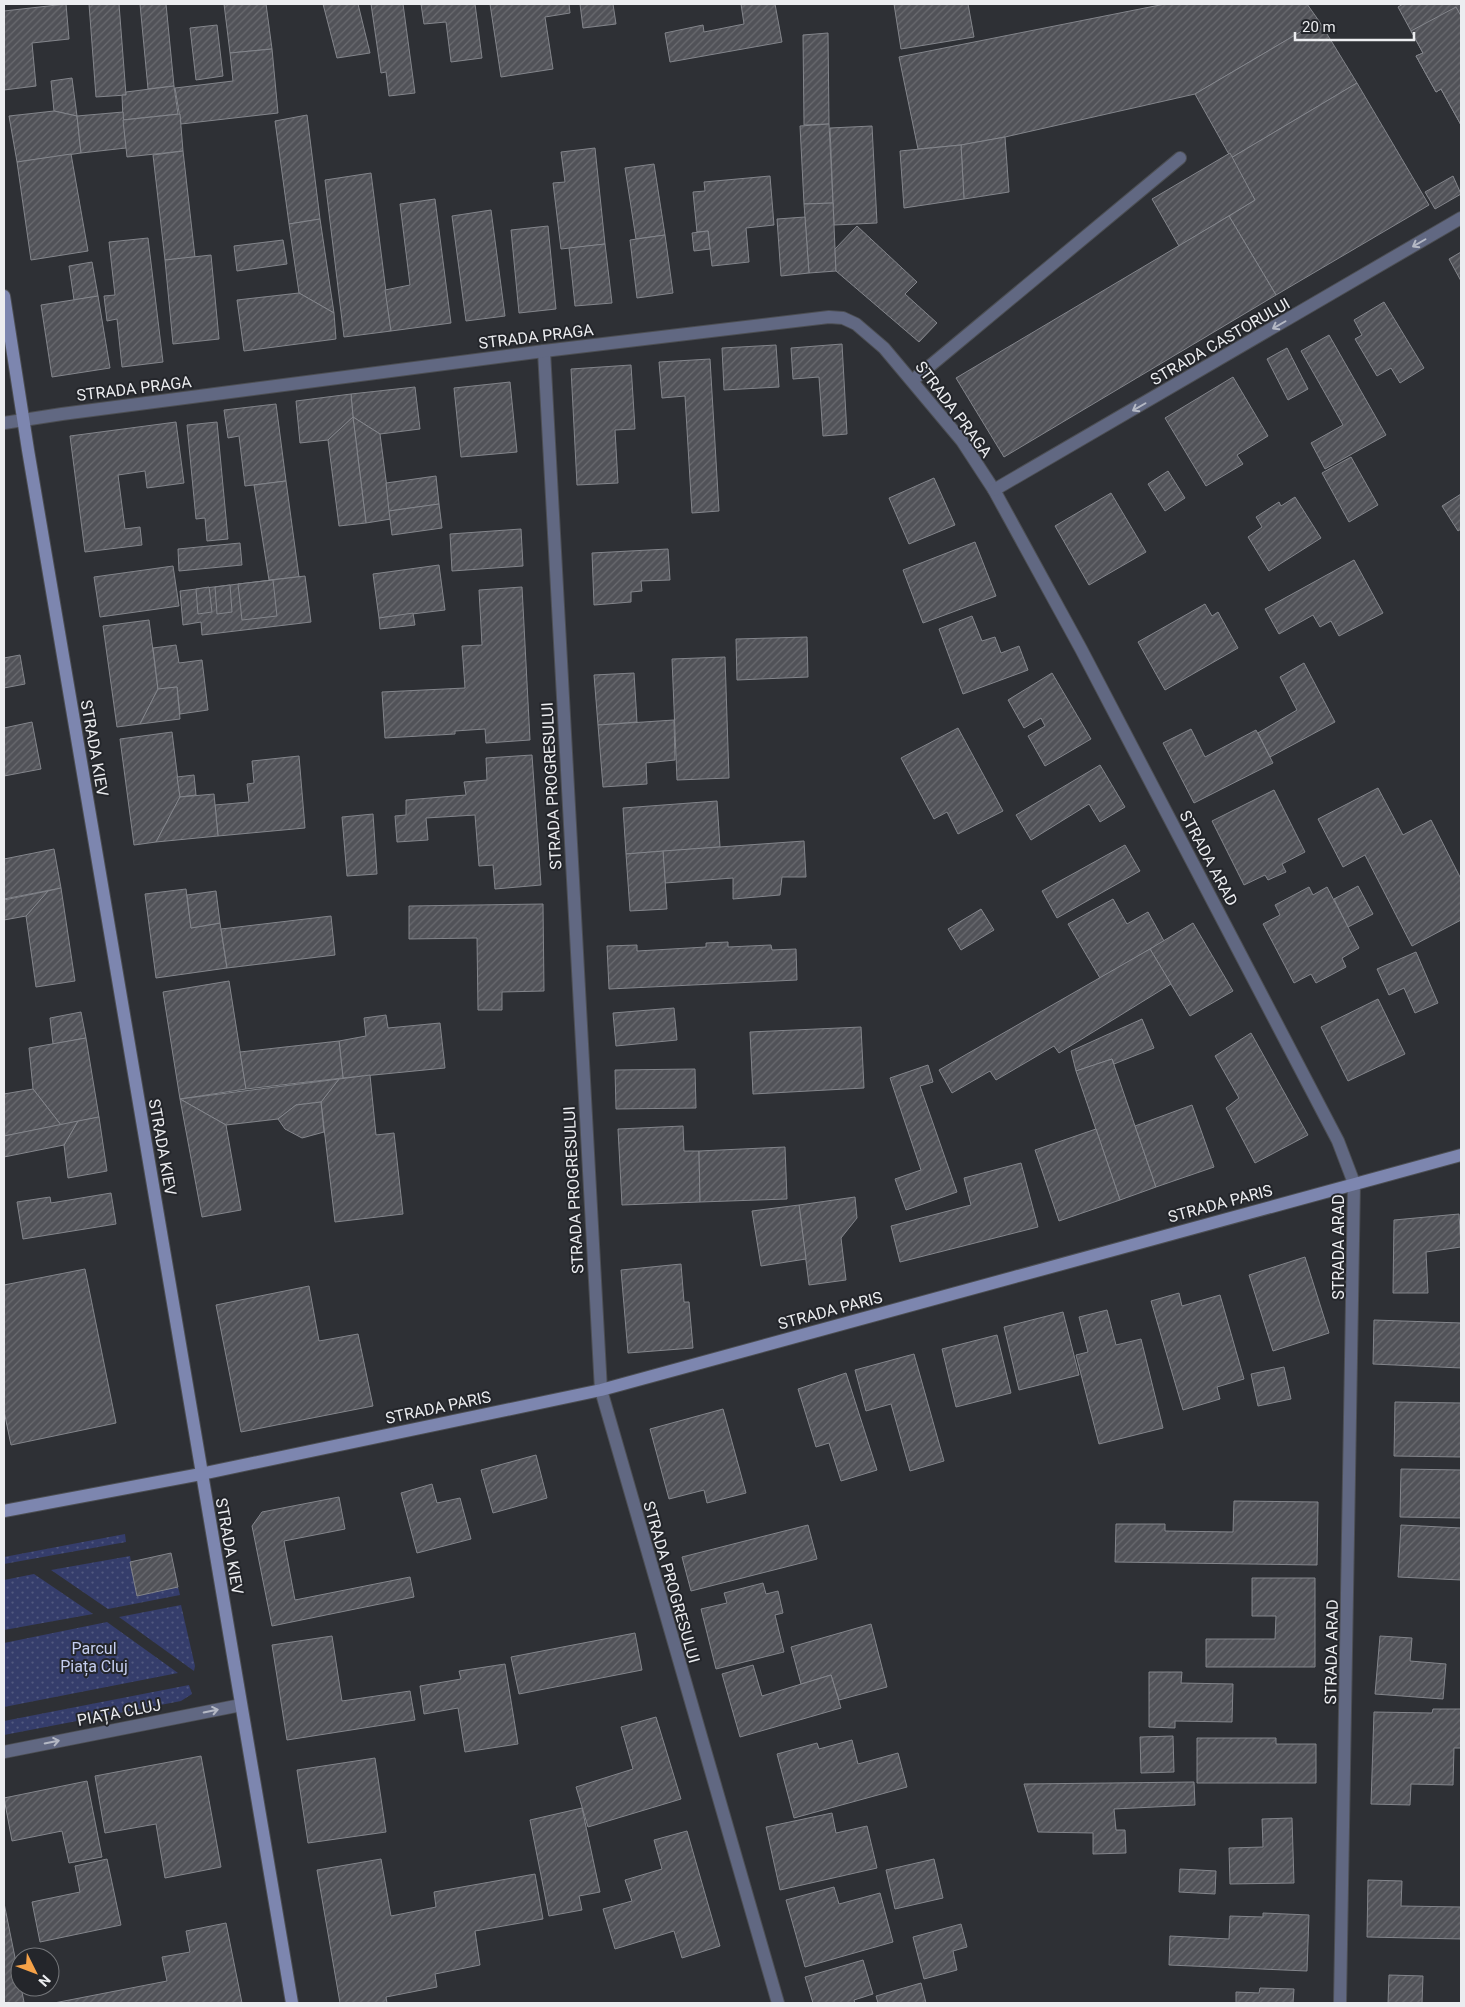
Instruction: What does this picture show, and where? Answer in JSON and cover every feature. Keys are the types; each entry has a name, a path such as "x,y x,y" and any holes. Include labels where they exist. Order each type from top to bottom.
{"street":[{"path":"913,380 1180,158"},
{"name":"STRADA CASTORULUI","path":"994,490 1461,218"},
{"name":"STRADA KIEV","path":"4,296 23,420 292,2003"},
{"name":"STRADA PRAGA","path":"4,423 544,351 829,317 843,318 856,324 869,334 913,380 962,442 994,490"},
{"name":"STRADA PROGRESULUI","path":"544,351 601,1390 778,2003"},
{"name":"STRADA ARAD","path":"994,490 1081,649 1338,1141 1354,1183 1340,2003"},
{"name":"STRADA PARIS","path":"4,1511 201,1474 601,1390 1461,1155"},
{"name":"PIAȚA CLUJ","path":"4,1752 241,1705"}],"green space":[{"path":"125,1534 126,1542 4,1564 4,1557"},
{"path":"130,1556 137,1596 178,1587 180,1595 108,1609 51,1570"},
{"path":"34,1574 93,1614 4,1630 4,1580"},
{"path":"181,1605 195,1666 194,1671 119,1617"},
{"name":"Parcul Piața Cluj","path":"107,1622 178,1673 4,1707 4,1643"},
{"path":"189,1685 192,1694 181,1701 4,1735 4,1721"}],"building":[{"path":"66,4 69,39 32,43 36,86 4,90 4,11"},
{"path":"89,4 119,4 126,95 96,97"},
{"path":"140,4 166,4 174,86 148,89"},
{"path":"224,4 266,4 272,49 230,53"},
{"path":"323,4 358,4 370,53 337,58"},
{"path":"371,4 403,4 415,93 389,96 386,72 381,73"},
{"path":"421,4 475,4 482,58 451,62 446,22 424,24"},
{"path":"490,4 569,4 570,13 545,17 553,69 501,77"},
{"path":"580,4 613,4 616,24 583,28"},
{"path":"741,4 775,4 782,42 670,62 665,33 703,25 704,32 744,24"},
{"path":"894,4 968,4 974,37 901,49"},
{"path":"1165,4 1307,4 1319,21 1195,94 1005,137 961,145 918,149 899,57"},
{"path":"1403,4 1461,4 1461,125 1441,89 1436,92 1416,56 1423,53 1398,7"},
{"path":"1456,7 1461,16 1461,125 1441,89 1436,92 1416,56 1423,53 1411,31"},
{"path":"1319,21 1357,83 1231,158 1195,94"},
{"path":"217,25 223,76 196,80 190,28"},
{"path":"828,33 829,124 804,125 803,35"},
{"path":"272,49 278,113 181,124 175,88 233,81 230,53"},
{"path":"72,78 77,116 54,111 51,81"},
{"path":"1357,83 1429,205 1276,295 1229,216 1255,200 1231,158"},
{"path":"174,86 178,114 123,120 122,95 126,95 126,92"},
{"path":"54,111 77,116 81,153 17,162 9,116"},
{"path":"123,112 126,148 81,153 77,116"},
{"path":"180,114 183,151 127,157 123,120"},
{"path":"307,115 320,219 289,224 275,121"},
{"path":"829,124 833,203 804,204 800,126"},
{"path":"872,126 877,223 834,225 830,128"},
{"path":"1005,137 1009,192 964,199 961,145"},
{"path":"961,145 964,199 904,208 900,151"},
{"path":"595,148 605,244 561,249 553,183 565,182 561,152"},
{"path":"183,151 195,257 165,260 153,155"},
{"path":"1230,153 1255,200 1179,246 1152,199"},
{"path":"71,154 88,251 31,260 17,162"},
{"path":"654,164 665,235 636,239 625,168"},
{"path":"371,173 391,331 344,337 325,180"},
{"path":"770,176 774,225 746,228 749,262 712,266 708,231 697,232 693,192 705,191 704,182"},
{"path":"1453,176 1461,194 1435,209 1425,192"},
{"path":"435,199 451,323 391,331 385,290 410,285 400,204"},
{"path":"833,203 836,271 809,273 804,204"},
{"path":"491,210 505,316 466,321 452,216"},
{"path":"1229,216 1276,295 1004,457 956,378"},
{"path":"805,217 809,273 781,276 777,219"},
{"path":"320,219 334,313 299,293 289,224"},
{"path":"548,226 556,309 519,313 511,230"},
{"path":"857,226 917,282 905,294 937,323 919,342 836,271 835,249"},
{"path":"708,231 710,249 694,251 692,233"},
{"path":"665,235 673,293 637,298 630,240"},
{"path":"148,238 163,362 122,367 117,319 107,321 104,296 115,295 109,242"},
{"path":"283,240 287,264 237,271 234,246"},
{"path":"605,244 612,303 575,306 569,248"},
{"path":"1461,252 1461,281 1449,259"},
{"path":"211,255 219,339 173,344 165,260"},
{"path":"92,262 98,296 74,300 69,266"},
{"path":"299,293 334,313 336,339 244,351 237,300"},
{"path":"98,296 110,368 52,377 41,305"},
{"path":"1384,302 1424,368 1400,383 1391,368 1377,376 1355,339 1362,335 1354,320"},
{"path":"1329,335 1386,435 1325,469 1311,443 1343,425 1301,351"},
{"path":"842,344 847,434 823,436 819,377 793,379 791,348"},
{"path":"776,345 779,387 724,390 722,348"},
{"path":"1287,348 1308,389 1288,400 1267,359"},
{"path":"710,359 719,511 692,513 685,396 662,398 659,362"},
{"path":"631,365 635,429 615,430 618,483 577,485 571,369"},
{"path":"1233,377 1268,436 1237,455 1243,464 1206,486 1165,418"},
{"path":"510,382 517,452 461,457 454,388"},
{"path":"415,387 420,429 380,434 353,417 351,394"},
{"path":"351,394 353,417 328,440 300,443 296,401"},
{"path":"276,404 286,481 245,486 239,436 228,438 224,410"},
{"path":"353,417 380,434 391,519 366,523"},
{"path":"353,417 366,523 339,526 328,440"},
{"path":"176,422 184,483 147,488 145,471 118,475 125,529 140,527 142,545 85,552 70,436"},
{"path":"217,422 228,539 207,541 205,518 196,519 187,425"},
{"path":"1351,457 1378,505 1349,522 1322,473"},
{"path":"1168,471 1185,498 1165,511 1148,484"},
{"path":"436,476 439,504 389,511 386,483"},
{"path":"934,478 955,525 909,544 889,498"},
{"path":"286,481 299,577 269,580 254,485"},
{"path":"1111,493 1146,552 1089,585 1055,526"},
{"path":"1461,494 1461,529 1458,531 1442,506"},
{"path":"1295,497 1321,538 1269,571 1248,537 1262,527 1256,517 1279,502 1281,506"},
{"path":"439,504 442,528 392,535 389,511"},
{"path":"521,529 523,566 452,571 450,534"},
{"path":"975,542 996,596 923,623 903,570"},
{"path":"240,543 242,565 179,571 178,549"},
{"path":"668,549 670,580 641,581 642,591 631,592 631,602 594,605 592,553"},
{"path":"1354,560 1383,613 1339,636 1331,621 1320,627 1313,615 1279,634 1265,609"},
{"path":"439,565 445,610 379,618 373,574"},
{"path":"173,566 179,606 100,617 94,577"},
{"path":"305,576 311,622 202,635 201,622 183,625 180,591"},
{"path":"273,580 277,616 242,620 238,584"},
{"path":"230,585 232,612 217,614 215,587"},
{"path":"209,587 212,612 198,614 196,589"},
{"path":"522,587 530,740 486,743 485,729 455,731 455,734 385,738 382,692 465,688 462,646 482,645 479,590"},
{"path":"1205,604 1212,616 1218,612 1238,648 1165,690 1138,642"},
{"path":"413,613 415,625 380,629 379,618"},
{"path":"972,616 982,641 995,637 1001,653 1019,646 1028,670 963,694 939,629"},
{"path":"149,620 158,689 140,724 117,727 103,626"},
{"path":"807,637 808,677 737,680 736,639"},
{"path":"176,645 179,663 202,660 208,710 180,714 177,687 158,689 153,648"},
{"path":"20,655 25,684 4,688 4,658"},
{"path":"725,657 729,778 677,780 672,659"},
{"path":"1304,663 1335,722 1270,757 1258,733 1297,710 1280,677"},
{"path":"634,673 637,722 598,725 594,675"},
{"path":"1052,673 1091,739 1045,766 1028,736 1045,726 1041,718 1024,728 1008,700"},
{"path":"177,687 180,719 140,724 158,689"},
{"path":"674,720 675,760 646,763 647,784 603,787 598,725"},
{"path":"32,722 41,769 4,776 4,728"},
{"path":"958,728 1003,811 958,834 947,812 934,819 901,758"},
{"path":"1191,729 1205,757 1256,730 1273,763 1194,803 1163,743"},
{"path":"172,732 180,797 156,842 134,845 120,739"},
{"path":"532,755 541,885 495,889 493,865 479,866 475,815 426,818 428,840 397,842 395,816 406,815 406,800 466,795 464,782 487,780 486,758"},
{"path":"299,756 305,828 218,836 215,805 249,802 247,784 254,783 252,761"},
{"path":"1100,765 1125,807 1100,822 1089,804 1031,840 1016,815"},
{"path":"194,775 196,795 180,797 177,777"},
{"path":"1378,788 1403,835 1431,820 1461,879 1461,920 1412,946 1365,855 1343,867 1318,819"},
{"path":"1274,790 1305,852 1282,864 1286,872 1268,880 1265,875 1244,885 1212,821"},
{"path":"214,794 218,836 156,842 180,797"},
{"path":"717,801 720,847 626,854 623,808"},
{"path":"373,814 377,874 347,876 342,817"},
{"path":"804,841 806,877 782,877 780,895 733,899 733,878 665,883 663,851"},
{"path":"1125,845 1140,871 1057,918 1042,891"},
{"path":"54,849 61,888 4,899 4,859"},
{"path":"663,851 667,909 630,911 626,854"},
{"path":"1358,886 1373,914 1348,927 1334,899"},
{"path":"1309,887 1313,895 1327,887 1359,948 1342,958 1346,967 1316,983 1311,974 1294,983 1263,924 1280,915 1275,905"},
{"path":"61,888 75,981 36,987 26,916 48,891"},
{"path":"186,889 191,928 220,923 227,968 156,978 145,894"},
{"path":"48,891 26,916 4,920 4,900"},
{"path":"216,891 220,923 191,928 187,895"},
{"path":"1113,899 1127,924 1148,912 1164,941 1100,978 1068,924"},
{"path":"543,904 544,991 502,992 502,1010 478,1010 477,938 409,939 409,906"},
{"path":"981,909 994,930 961,950 948,929"},
{"path":"331,916 335,955 227,968 221,929"},
{"path":"1193,923 1233,991 1190,1016 1150,949"},
{"path":"728,942 728,947 771,945 772,950 796,949 797,980 609,989 607,946 637,945 637,951 706,947 706,943"},
{"path":"1150,949 1171,984 1059,1053 1054,1046 996,1080 990,1071 952,1093 939,1070"},
{"path":"1416,952 1438,1003 1415,1013 1404,988 1389,995 1377,969"},
{"path":"229,981 246,1089 180,1099 163,992"},
{"path":"1378,999 1405,1054 1348,1081 1321,1027"},
{"path":"674,1008 677,1040 616,1046 613,1013"},
{"path":"81,1012 86,1038 53,1044 50,1018"},
{"path":"386,1015 388,1028 440,1023 445,1068 343,1078 339,1041 366,1036 364,1018"},
{"path":"1142,1019 1154,1048 1114,1064 1112,1059 1076,1071 1071,1051"},
{"path":"861,1027 864,1088 753,1094 750,1032"},
{"path":"1251,1033 1308,1135 1255,1163 1226,1108 1239,1098 1215,1056"},
{"path":"86,1038 99,1117 61,1125 33,1089 29,1048"},
{"path":"339,1041 343,1078 246,1089 240,1052"},
{"path":"1112,1059 1156,1187 1120,1200 1076,1071"},
{"path":"928,1065 933,1082 920,1086 957,1192 906,1210 895,1179 921,1170 890,1078"},
{"path":"695,1069 696,1108 616,1109 615,1070"},
{"path":"370,1075 376,1135 394,1133 403,1214 335,1222 321,1102 339,1079"},
{"path":"339,1079 321,1102 296,1105 278,1119 226,1125 180,1099"},
{"path":"33,1089 61,1125 4,1136 4,1094"},
{"path":"180,1099 226,1125 241,1210 202,1217"},
{"path":"321,1102 324,1132 302,1138 285,1129 278,1119 296,1105"},
{"path":"1192,1105 1214,1167 1156,1187 1135,1126"},
{"path":"99,1117 107,1171 68,1178 64,1145 78,1121"},
{"path":"78,1121 64,1145 4,1157 4,1136"},
{"path":"683,1126 684,1151 699,1151 700,1202 622,1205 618,1129"},
{"path":"1096,1129 1120,1200 1059,1221 1035,1150"},
{"path":"785,1147 787,1199 700,1202 699,1151"},
{"path":"1021,1163 1038,1227 900,1262 891,1226 971,1205 964,1178"},
{"path":"111,1193 116,1224 23,1239 17,1202 50,1197 51,1203"},
{"path":"855,1197 857,1218 841,1238 846,1280 809,1285 799,1205"},
{"path":"799,1205 806,1259 761,1266 752,1211"},
{"path":"1459,1214 1461,1247 1426,1252 1428,1293 1393,1293 1394,1220"},
{"path":"1305,1257 1329,1333 1273,1351 1249,1275"},
{"path":"681,1264 684,1302 689,1302 693,1348 628,1353 621,1270"},
{"path":"85,1269 116,1423 11,1445 4,1411 4,1285"},
{"path":"309,1286 319,1341 358,1334 373,1406 241,1432 216,1305"},
{"path":"1179,1293 1182,1306 1220,1295 1244,1379 1217,1387 1220,1399 1183,1410 1151,1301"},
{"path":"1107,1310 1116,1345 1141,1339 1163,1428 1099,1444 1076,1355 1088,1352 1079,1317"},
{"path":"1063,1312 1079,1375 1019,1390 1004,1327"},
{"path":"1374,1320 1461,1323 1461,1368 1373,1364"},
{"path":"997,1335 1011,1393 956,1407 942,1349"},
{"path":"914,1354 944,1461 910,1471 891,1404 866,1411 855,1370"},
{"path":"1284,1367 1291,1399 1258,1406 1251,1374"},
{"path":"846,1373 877,1470 841,1481 829,1443 816,1447 798,1389"},
{"path":"1395,1402 1461,1403 1461,1457 1394,1456"},
{"path":"723,1409 746,1493 707,1503 704,1490 669,1499 650,1429"},
{"path":"536,1455 547,1498 493,1513 481,1470"},
{"path":"1401,1469 1461,1470 1461,1518 1400,1517"},
{"path":"432,1484 437,1503 460,1498 471,1539 417,1553 401,1493"},
{"path":"339,1497 345,1529 284,1541 295,1600 410,1577 414,1597 272,1626 252,1526 262,1512"},
{"path":"1234,1501 1318,1502 1317,1565 1115,1562 1116,1524 1165,1524 1165,1531 1233,1532"},
{"path":"808,1525 817,1559 691,1591 682,1557"},
{"path":"1401,1525 1461,1528 1461,1580 1398,1577"},
{"path":"171,1553 178,1587 137,1596 130,1562"},
{"path":"1252,1578 1315,1578 1315,1667 1206,1667 1206,1639 1275,1639 1276,1616 1252,1616"},
{"path":"763,1583 766,1594 778,1591 783,1613 775,1615 784,1652 716,1669 701,1609 727,1603 724,1593"},
{"path":"871,1624 887,1687 839,1700 831,1675 801,1684 791,1647"},
{"path":"635,1633 642,1670 519,1694 511,1657"},
{"path":"332,1636 342,1701 410,1691 415,1720 287,1740 272,1645"},
{"path":"1380,1636 1412,1638 1410,1661 1446,1664 1443,1699 1375,1694"},
{"path":"505,1664 518,1744 465,1752 458,1708 424,1714 420,1686 461,1679 459,1671"},
{"path":"753,1665 762,1696 831,1675 841,1708 740,1737 722,1674"},
{"path":"1149,1672 1182,1672 1181,1683 1233,1684 1232,1722 1175,1721 1175,1728 1149,1727"},
{"path":"1433,1709 1461,1709 1461,1748 1454,1748 1453,1785 1411,1784 1410,1805 1371,1804 1374,1712 1432,1713"},
{"path":"656,1717 681,1799 588,1827 576,1787 633,1769 621,1727"},
{"path":"1173,1736 1174,1772 1141,1773 1140,1737"},
{"path":"1197,1738 1276,1738 1276,1744 1316,1744 1316,1783 1197,1783"},
{"path":"852,1740 858,1764 898,1753 907,1787 794,1818 777,1754 817,1743 819,1749"},
{"path":"201,1756 221,1867 165,1878 156,1824 105,1833 95,1776"},
{"path":"375,1758 386,1832 308,1843 297,1770"},
{"path":"87,1781 102,1857 69,1863 62,1831 12,1841 4,1798"},
{"path":"1194,1782 1195,1805 1114,1809 1116,1830 1125,1830 1126,1853 1093,1854 1093,1833 1038,1832 1024,1784"},
{"path":"582,1808 600,1892 579,1896 582,1910 549,1916 530,1820"},
{"path":"832,1813 836,1833 867,1826 877,1868 780,1890 766,1827"},
{"path":"1292,1818 1294,1883 1230,1884 1229,1848 1263,1847 1262,1819"},
{"path":"687,1831 720,1946 682,1958 674,1931 615,1949 603,1909 632,1901 625,1880 662,1869 654,1840"},
{"path":"107,1859 121,1925 40,1942 32,1902 80,1892 75,1866"},
{"path":"381,1859 391,1916 436,1907 434,1892 535,1874 543,1919 475,1931 480,1965 435,1974 437,1987 386,1997 387,2003 340,2003 317,1870"},
{"path":"934,1859 943,1898 895,1909 886,1870"},
{"path":"1180,1869 1216,1871 1215,1894 1179,1892"},
{"path":"1368,1880 1402,1881 1401,1906 1461,1907 1461,1939 1367,1937"},
{"path":"834,1887 839,1904 880,1893 893,1942 805,1967 786,1900"},
{"path":"4,1903 13,1947 10,1947 10,1997 23,1997 24,2002 4,2003"},
{"path":"1263,1913 1309,1915 1307,1971 1169,1965 1170,1936 1229,1939 1230,1916 1263,1917"},
{"path":"226,1923 242,2003 54,2003 167,1981 162,1957 190,1952 186,1931"},
{"path":"961,1924 967,1947 953,1951 957,1970 924,1979 913,1937"},
{"path":"863,1960 873,1994 854,2000 855,2003 813,2003 805,1977"},
{"path":"1389,1975 1423,1976 1422,2003 1388,2003"},
{"path":"921,1983 926,2003 878,2003 876,1996"},
{"path":"1260,1988 1294,1989 1293,2003 1236,2003 1236,1992 1259,1993"}]}
